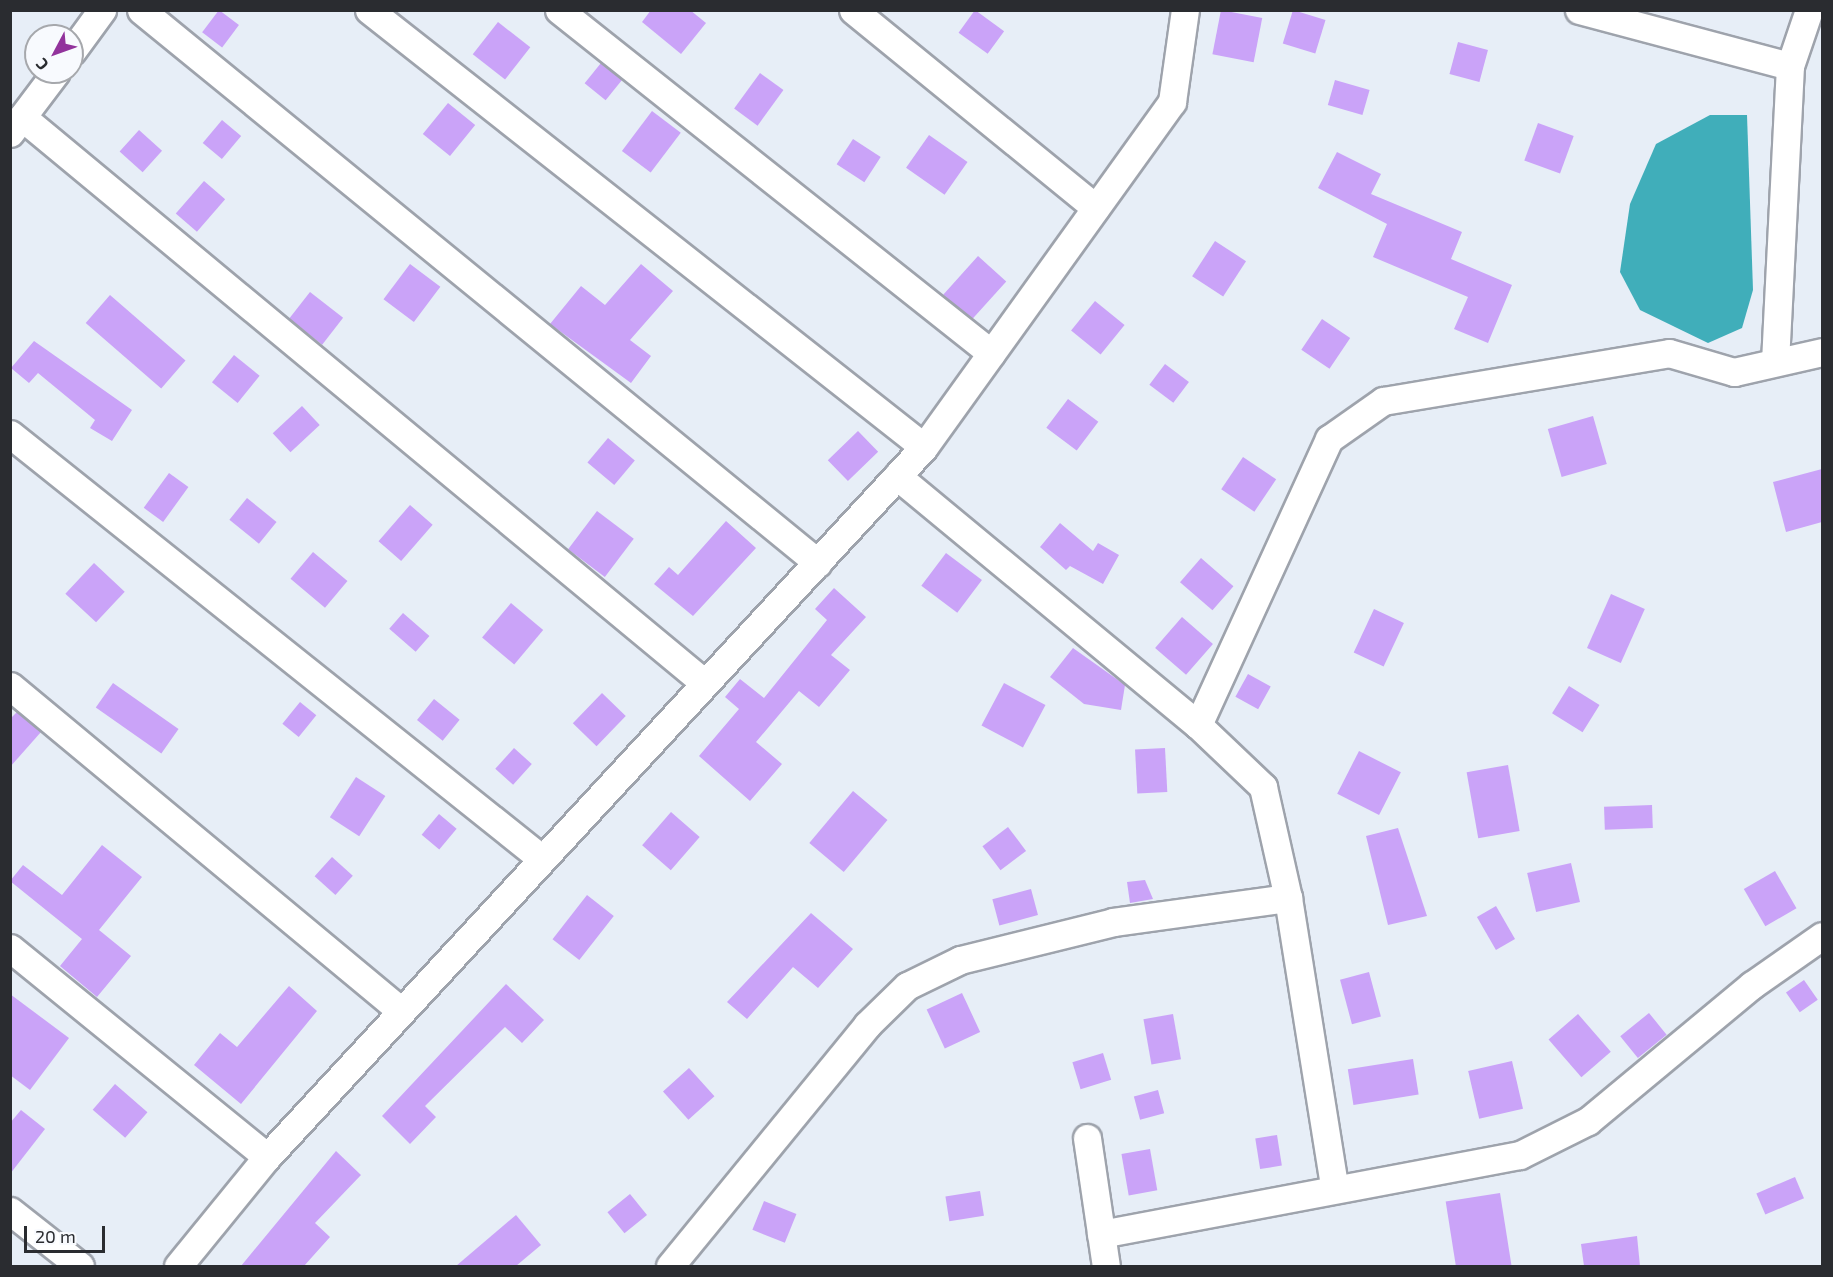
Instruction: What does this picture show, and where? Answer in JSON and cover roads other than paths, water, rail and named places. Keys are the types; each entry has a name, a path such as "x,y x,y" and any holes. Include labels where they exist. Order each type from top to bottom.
{"street":[{"path":"84,35 102,10"},
{"path":"141,10 818,563"},
{"path":"369,10 924,447"},
{"path":"559,10 991,353"},
{"path":"853,10 1096,208"},
{"path":"1579,10 1790,66"},
{"path":"1775,362 1790,66 1809,10"},
{"path":"178,1266 267,1157 702,681 818,563 924,447 1172,102 1179,14"},
{"path":"47,84 16,125 702,681"},
{"path":"1198,725 1329,439 1383,401 1669,353 1734,372 1822,352"},
{"path":"10,434 541,858"},
{"path":"897,476 1198,725 1263,787 1288,898 1334,1186"},
{"path":"10,686 400,1011"},
{"path":"670,1266 867,1025 907,986 960,960 1113,922 1288,898"},
{"path":"1101,1234 1334,1186 1520,1155 1588,1121 1752,985 1822,936"},
{"path":"10,948 267,1157"},
{"path":"1087,1138 1106,1266"},
{"path":"10,1211 80,1266"}],"water":[{"path":"1710,115 1747,115 1753,290 1742,328 1708,343 1640,310 1620,272 1630,204 1656,144"}]}
